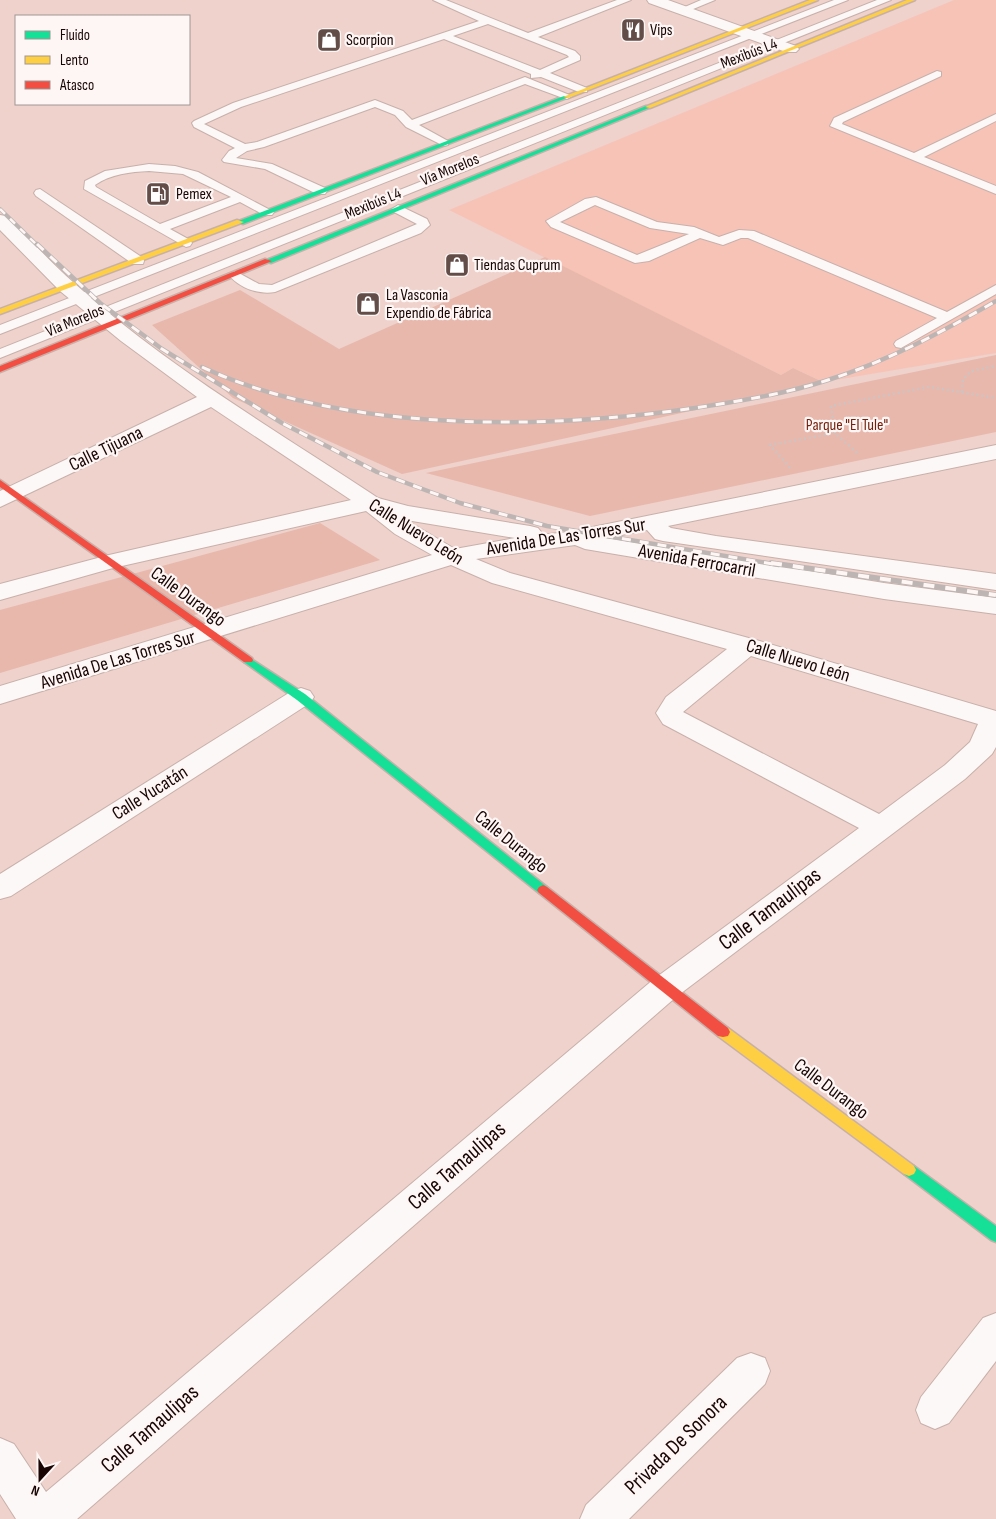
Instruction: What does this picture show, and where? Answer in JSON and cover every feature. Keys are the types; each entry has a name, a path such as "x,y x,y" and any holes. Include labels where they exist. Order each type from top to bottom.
{"main road":[{"name":"Vía Morelos","path":"0,312 74,293 138,261 583,90 746,33 815,0"},
{"name":"Vía Morelos","path":"0,369 104,319 236,275 912,0"},
{"name":"Calle Durango","path":"4,492 109,562 301,698 665,988 996,1235"}],"street":[{"path":"654,0 791,49"},
{"name":"Calle Nuevo León","path":"0,220 74,293 104,319 212,398 370,503 403,528 452,557 501,578 747,646 995,720"},
{"name":"Calle Tijuana","path":"4,492 212,398"},
{"name":"Avenida De Las Torres Sur","path":"0,695 452,557 496,547 568,539 996,452"},
{"path":"0,592 109,562 370,503"},
{"name":"Avenida Ferrocarril","path":"370,503 440,519 855,587 996,606"},
{"name":"Avenida Ferrocarril","path":"653,522 663,534 996,582"},
{"path":"747,646 674,703 669,714 672,718 881,827"},
{"name":"Calle Yucatán","path":"0,888 301,698"},
{"name":"Calle Tamaulipas","path":"46,1519 665,988 955,772 982,747 995,720"},
{"path":"935,1410 996,1331"},
{"name":"Privada De Sonora","path":"600,1519 751,1372"},
{"path":"0,1458 40,1519"}],"lane":[{"path":"410,125 541,74 576,58 571,53 438,0"},
{"path":"527,37 595,12 599,8 626,0"},
{"path":"683,10 710,0"},
{"name":"Mexibús L4","path":"0,330 74,293 746,33 843,0"},
{"name":"Mexibús L4","path":"0,354 104,319 886,0"},
{"path":"588,2 599,8"},
{"path":"244,148 200,127 198,123 237,105 488,21"},
{"path":"444,36 583,90"},
{"path":"937,74 838,120 835,124 839,128 996,190"},
{"path":"525,80 567,96"},
{"path":"322,191 268,166 228,160 233,152 260,145 375,103 402,115 410,125 444,143"},
{"path":"915,157 996,117"},
{"path":"186,243 90,189 89,184 97,178 124,169 177,170 190,173 268,212"},
{"path":"40,193 138,261"},
{"path":"160,228 239,198"},
{"path":"699,234 644,258 634,259 552,221 589,202 596,201 654,225 684,229 699,234 720,241 739,234 755,236 947,317"},
{"path":"236,275 255,288 275,288 417,230 424,225 423,222 398,208"},
{"path":"901,344 996,288"}],"path":[{"path":"962,392 963,379 972,371 996,366"},
{"path":"881,475 835,432 831,406 930,387 996,398"},
{"path":"811,490 770,445 835,432"}],"shaded area":[{"path":"954,0 996,0 996,353 823,382 793,368 781,375 449,210"}],"green space":[{"path":"545,257 781,375 793,368 823,382 402,474 233,398 152,325 240,290 339,349"},
{"name":"Parque \"El Tule\"","path":"996,355 996,432 590,516 426,473"},
{"path":"320,523 380,560 0,673 0,610"}],"railway":[{"path":"0,209 38,246"},
{"path":"37,244 100,303 162,349 282,423 377,472 460,503 547,526 779,565"},
{"path":"202,367 257,389 317,404 380,415 510,422 574,420 636,415 745,400 828,380 872,364 914,345 996,301"},
{"path":"771,563 996,595"}],"traffic: fast":[{"path":"240,222 566,97"},
{"path":"268,261 648,107"},
{"path":"248,660 301,697 543,890"},
{"path":"909,1170 996,1235"}],"traffic: slow":[{"path":"566,97 815,0"},
{"path":"648,107 912,0"},
{"path":"0,312 240,222"},
{"path":"723,1032 909,1170"}],"traffic: jam":[{"path":"0,369 268,261"},
{"path":"0,483 248,660"},
{"path":"543,890 723,1032"}],"place":[{"name":"Vips","path":"633,30"},
{"name":"Scorpion","path":"329,40"},
{"name":"Pemex","path":"158,194"},
{"name":"Tiendas Cuprum","path":"457,265"},
{"name":"La Vasconia Expendio de Fábrica","path":"368,304"}]}
